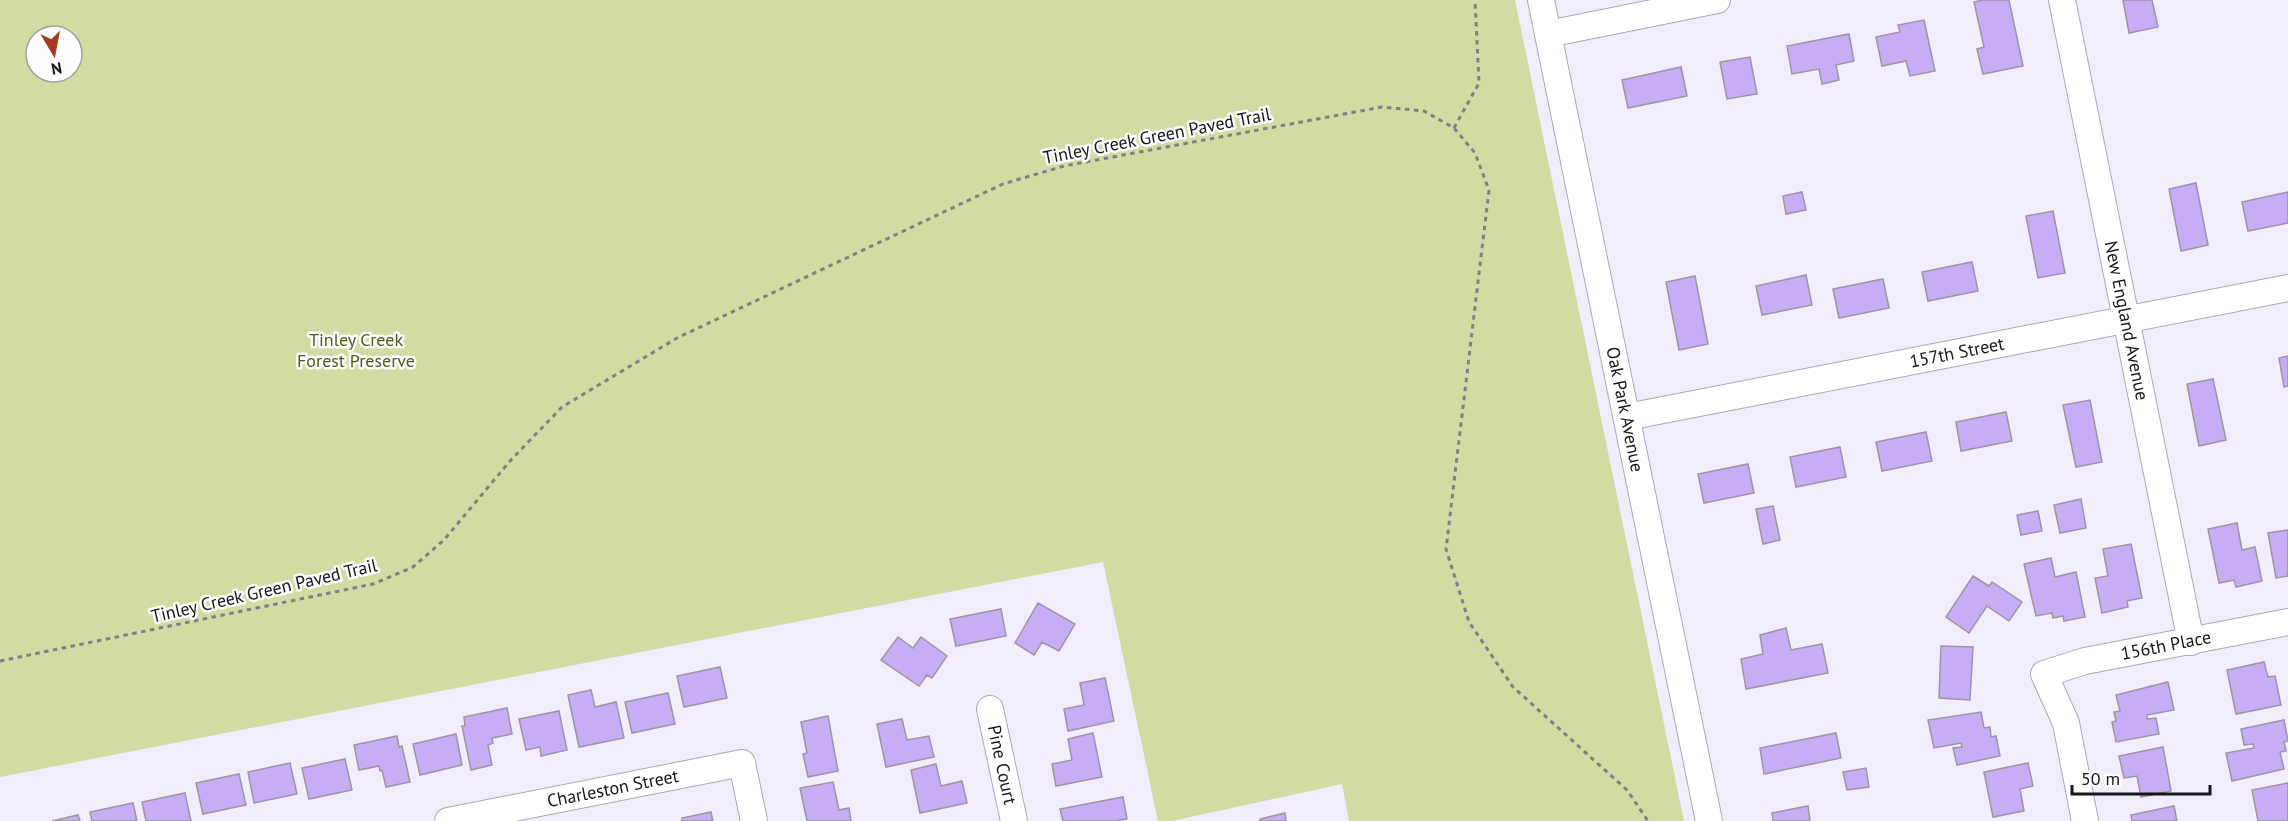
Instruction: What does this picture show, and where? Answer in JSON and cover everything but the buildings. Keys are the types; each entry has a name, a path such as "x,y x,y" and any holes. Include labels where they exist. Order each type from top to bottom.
{"street":[{"name":"Oak Park Avenue","path":"1541,0 1710,821"},
{"path":"1548,34 1717,0"},
{"name":"New England Avenue","path":"2062,0 2191,642"},
{"name":"157th Street","path":"1627,417 2288,288"},
{"name":"156th Place","path":"2085,821 2066,723 2044,674 2085,661 2288,622"},
{"name":"Pine Court","path":"990,709 1014,821"},
{"name":"Charleston Street","path":"448,821 742,763 754,821"}],"path":[{"path":"1454,128 1479,83 1475,0"},
{"name":"Tinley Creek Green Paved Trail","path":"0,661 373,584 413,567 444,540 510,461 562,407 677,338 1003,184 1064,166 1382,107 1424,111 1454,128 1475,153 1489,190 1446,549 1469,622 1513,687 1627,790 1648,821"}],"green space":[{"name":"Tinley Creek Forest Preserve","path":"0,0 1515,0 1684,821 1349,821 1342,784 1172,821 1158,821 1103,562 0,777"}]}
